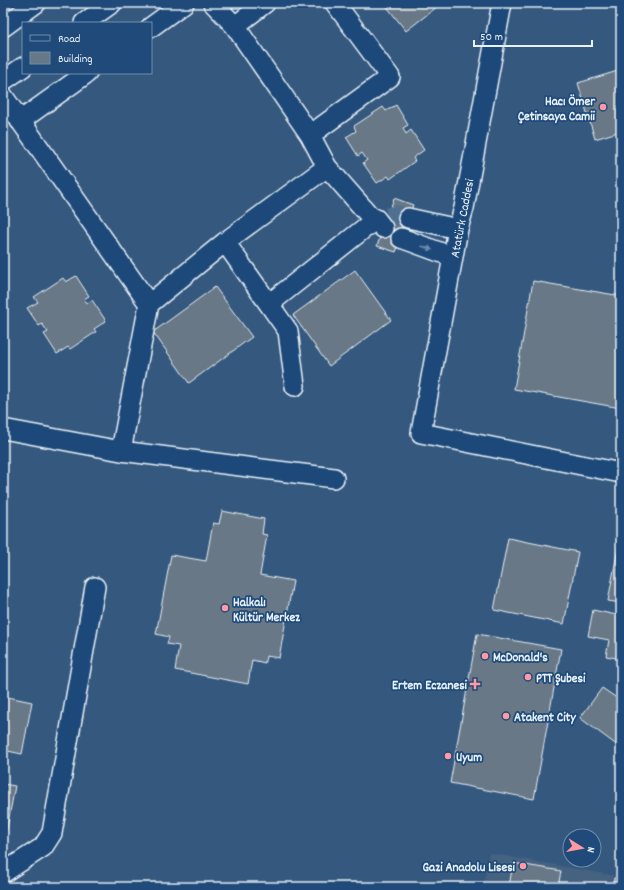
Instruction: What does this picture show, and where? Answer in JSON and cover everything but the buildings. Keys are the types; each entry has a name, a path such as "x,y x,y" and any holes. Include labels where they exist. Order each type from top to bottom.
{"street":[{"path":"3,27 36,3"},
{"path":"85,22 112,3"},
{"path":"152,26 184,3"},
{"path":"213,3 235,26 310,135 327,167 370,216 381,221 270,304"},
{"path":"235,26 265,3"},
{"path":"310,135 390,77 336,3"},
{"name":"Atatürk Caddesi","path":"502,3 464,208 458,229 421,433 621,473"},
{"path":"3,81 22,68"},
{"path":"20,121 86,74"},
{"path":"3,96 149,304"},
{"path":"121,451 149,304 225,242 327,167"},
{"path":"408,218 458,229"},
{"path":"401,238 453,257"},
{"path":"225,242 288,331 294,386"},
{"path":"3,429 121,451 334,478"},
{"path":"3,873 43,847 52,833 95,587"}],"shaded area":[{"name":"Gazi Anadolu Lisesi","path":"489,853 562,866 562,868 572,868 621,877 621,887 483,887"}],"tunnel":[{"path":"387,217 397,215 408,218"}],"place":[{"name":"Hacı Ömer Çetinsaya Camii","path":"603,107"},
{"name":"Halkalı Kültür Merkez","path":"225,608"},
{"name":"McDonald's","path":"485,656"},
{"name":"PTT Şubesi","path":"528,677"},
{"name":"Ertem Eczanesi","path":"475,684"},
{"name":"Atakent City","path":"506,716"},
{"name":"Uyum","path":"448,756"},
{"name":"Gazi Anadolu Lisesi","path":"523,866"}]}
